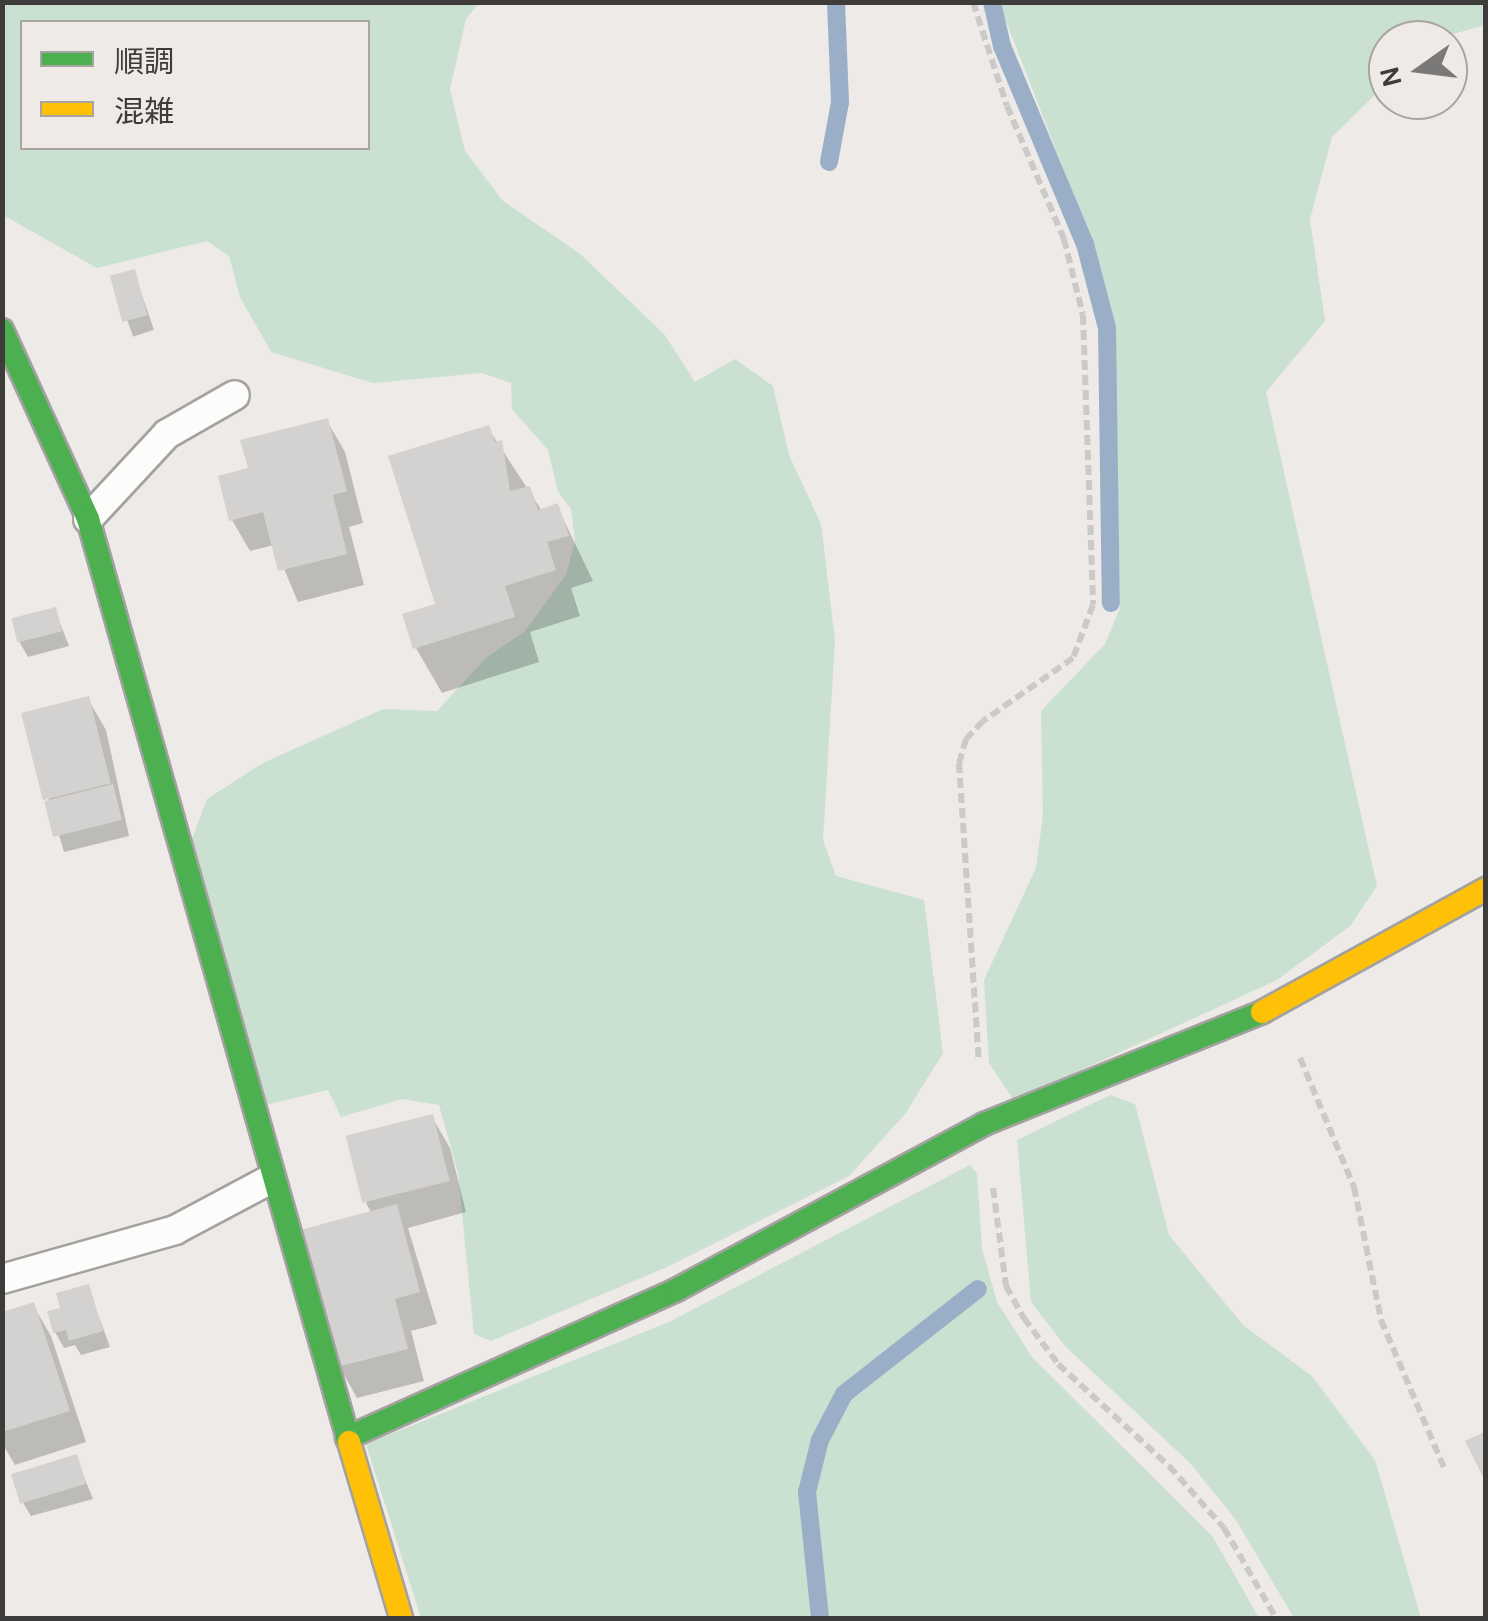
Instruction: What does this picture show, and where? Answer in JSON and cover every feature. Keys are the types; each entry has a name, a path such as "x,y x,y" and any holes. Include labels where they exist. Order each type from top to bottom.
{"street":[{"path":"2,330 88,520 271,1179 402,1618"},
{"path":"347,1438 676,1290 984,1124 1277,1006 1486,889"}],"lane":[{"path":"88,520 168,434 235,395"},
{"path":"2,1279 175,1230 271,1179"}],"path":[{"path":"973,2 1006,106 1064,239 1083,315 1093,605 1088,632 1073,658 982,721 966,739 959,763 984,1124 1006,1286 1058,1364 1169,1466 1224,1528 1276,1618"},
{"path":"1277,1006 1354,1186 1381,1320 1445,1470"}],"green space":[{"path":"2,3 479,3 466,19 450,89 465,151 503,201 579,253 664,334 695,382 735,359 773,386 789,455 821,524 835,640 823,840 836,876 924,900 943,1053 905,1114 849,1176 667,1267 491,1341 474,1334 458,1173 439,1105 402,1099 341,1117 328,1090 265,1105 191,841 207,799 263,763 383,709 437,711 486,658 525,631 566,575 575,541 571,509 558,492 548,450 512,409 511,383 482,373 373,383 271,352 240,297 229,256 207,241 97,268 3,215"},
{"path":"999,3 1485,3 1485,25 1468,30 1468,20 1368,20 1368,102 1332,137 1310,219 1325,321 1266,392 1377,886 1350,926 1277,980 1014,1101 989,1063 984,980 1036,868 1043,815 1041,711 1105,644 1120,608 1114,326 1092,243"},
{"path":"1110,1095 1135,1104 1169,1235 1243,1325 1312,1376 1375,1460 1421,1618 1294,1618 1236,1520 1190,1463 1066,1347 1031,1302 1017,1140"},
{"path":"970,1165 977,1174 982,1249 997,1302 1032,1357 1213,1537 1259,1618 421,1618 366,1444 669,1322"}],"building":[{"path":"135,269 147,315 122,322 110,276"},
{"path":"328,418 347,491 333,495 347,554 278,571 263,512 229,521 218,476 248,468 240,440"},
{"path":"489,425 495,442 502,440 510,491 530,486 538,510 558,503 569,536 547,542 556,570 505,586 515,617 413,649 402,614 435,604 388,456"},
{"path":"56,607 62,631 17,642 11,618"},
{"path":"89,696 111,783 43,800 21,713"},
{"path":"113,784 122,820 53,837 44,801"},
{"path":"433,1114 450,1181 362,1203 346,1136"},
{"path":"397,1204 420,1292 395,1299 408,1349 337,1367 300,1230"},
{"path":"89,1284 103,1331 69,1341 66,1330 53,1333 47,1311 60,1308 56,1293"},
{"path":"34,1302 70,1411 2,1432 2,1312"},
{"path":"1486,1431 1486,1483 1465,1441"},
{"path":"77,1454 86,1484 20,1504 11,1474"}],"waterway":[{"path":"829,162 840,102 836,2"},
{"path":"992,2 1002,46 1085,244 1107,328 1111,603"},
{"path":"820,1618 807,1492 820,1440 844,1394 978,1289"}],"traffic: fast":[{"path":"2,330 88,519 349,1442"},
{"path":"347,1438 676,1290 984,1124 1262,1012"}],"traffic: slow":[{"path":"1262,1012 1486,889"},
{"path":"349,1442 401,1618"}]}
